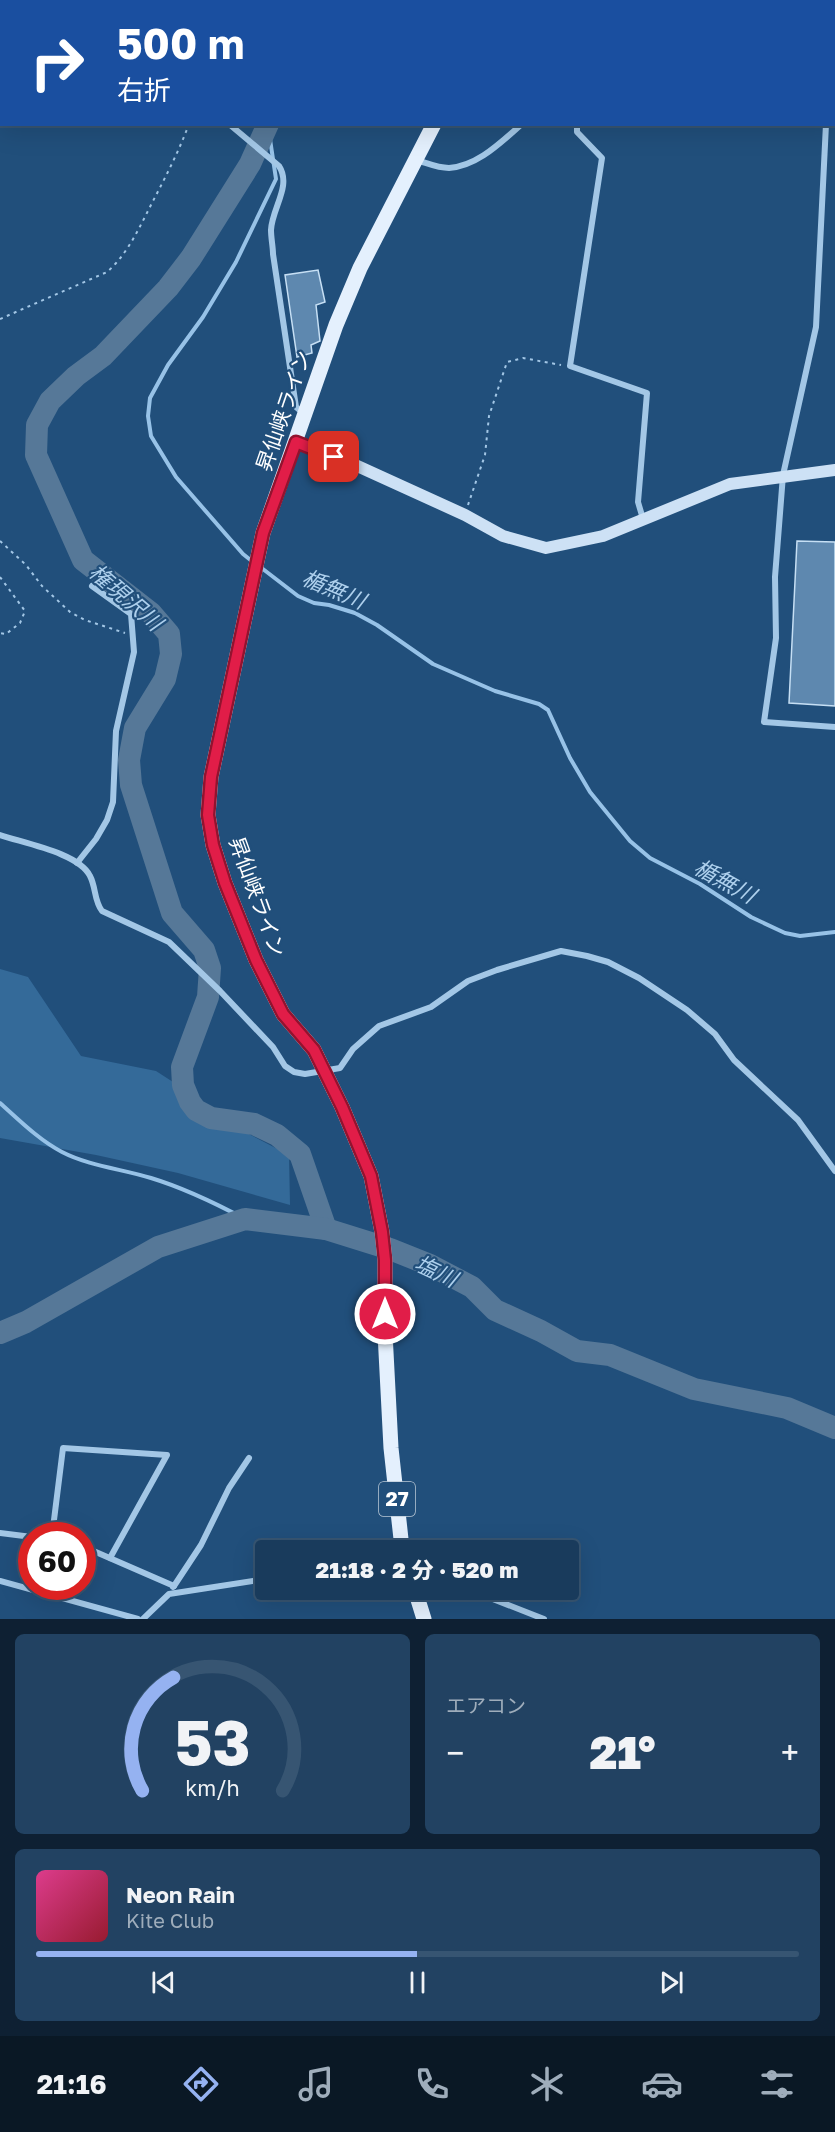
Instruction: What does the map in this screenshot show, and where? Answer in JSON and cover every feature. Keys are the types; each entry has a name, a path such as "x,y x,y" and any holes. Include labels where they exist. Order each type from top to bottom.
{"main road":[{"name":"昇仙峡ライン","path":"401,1540 391,1448 385,1333 385,1260 371,1176 342,1107 314,1050 283,1014 256,960 225,883 213,845 208,815 211,777 263,533 336,325 360,268 433,126"},
{"path":"418,1600 424,1619"}],"street":[{"path":"231,126 279,166 284,173 284,189 275,209 271,230 273,255 296,407 304,414"},
{"path":"416,159 436,167 451,168 483,157 520,126"},
{"path":"577,126 577,132 602,158 570,366 647,393 638,502 643,519"},
{"path":"826,126 816,327 783,475 776,577 776,638 764,722 835,728"},
{"path":"296,442 353,464 465,515 503,536 546,548 603,536 730,484 783,475 835,470"},
{"path":"77,862 107,820 113,802 116,731 134,652 131,614 92,586"},
{"path":"0,836 65,856 77,862 90,874 97,905 102,911 169,942 220,991 273,1047 285,1066 294,1072 305,1074 340,1068 352,1049 379,1026 431,1007 468,981 497,970 561,951 609,962 639,978 687,1010 715,1034 734,1060 798,1120 835,1171"},
{"path":"54,1522 63,1448 167,1455 110,1558"},
{"path":"0,1581 140,1619 169,1594 201,1545 230,1488 249,1458"},
{"path":"0,1533 18,1535"},
{"path":"96,1552 174,1586"},
{"path":"169,1594 255,1581"},
{"path":"495,1600 543,1619"}],"path":[{"path":"0,318 107,272 117,263 138,229 180,149 188,126"},
{"path":"465,515 485,455 489,416 507,362 523,358 570,366"},
{"path":"0,541 70,612 85,620 134,635"},
{"path":"0,577 25,611 20,623 6,634 0,633"}],"shaded area":[{"path":"0,969 28,977 81,1056 156,1071 173,1082 189,1112 205,1126 245,1132 289,1155 290,1205 178,1173 96,1155 0,1138"}],"building":[{"path":"318,270 325,302 316,305 320,341 311,345 312,353 297,357 285,275"},
{"path":"797,541 835,542 835,706 789,703"}],"waterway":[{"name":"権現沢川","path":"267,126 250,164 191,258 168,288 103,356 76,376 50,401 37,425 36,455 83,560 151,613 169,634 171,654 165,679 135,728 129,760 131,785 172,913 204,950 210,968 208,997 182,1067 183,1085 196,1110 211,1118 254,1124 277,1135 300,1154 326,1229"},
{"name":"楯無川","path":"253,562 243,554 176,477 151,436 148,416 150,398 168,365 203,317 236,262 276,179 268,126"},
{"name":"楯無川","path":"259,566 298,596 314,603 355,613 377,625 433,664 495,691 539,704 548,710 570,758 590,792 630,841 650,858 700,884 751,917 785,933 800,936 835,932"},
{"path":"0,1103 37,1136 72,1157 175,1186 245,1219"},
{"name":"塩川","path":"0,1333 26,1322 158,1247 245,1219 326,1229 390,1249 430,1265 472,1287 495,1310 577,1351 610,1355 694,1389 787,1408 835,1428"}],"route":[{"path":"334,457 296,442 263,533 211,777 208,815 213,845 225,883 256,960 283,1014 314,1050 342,1107 371,1176 385,1260 385,1314"}]}
